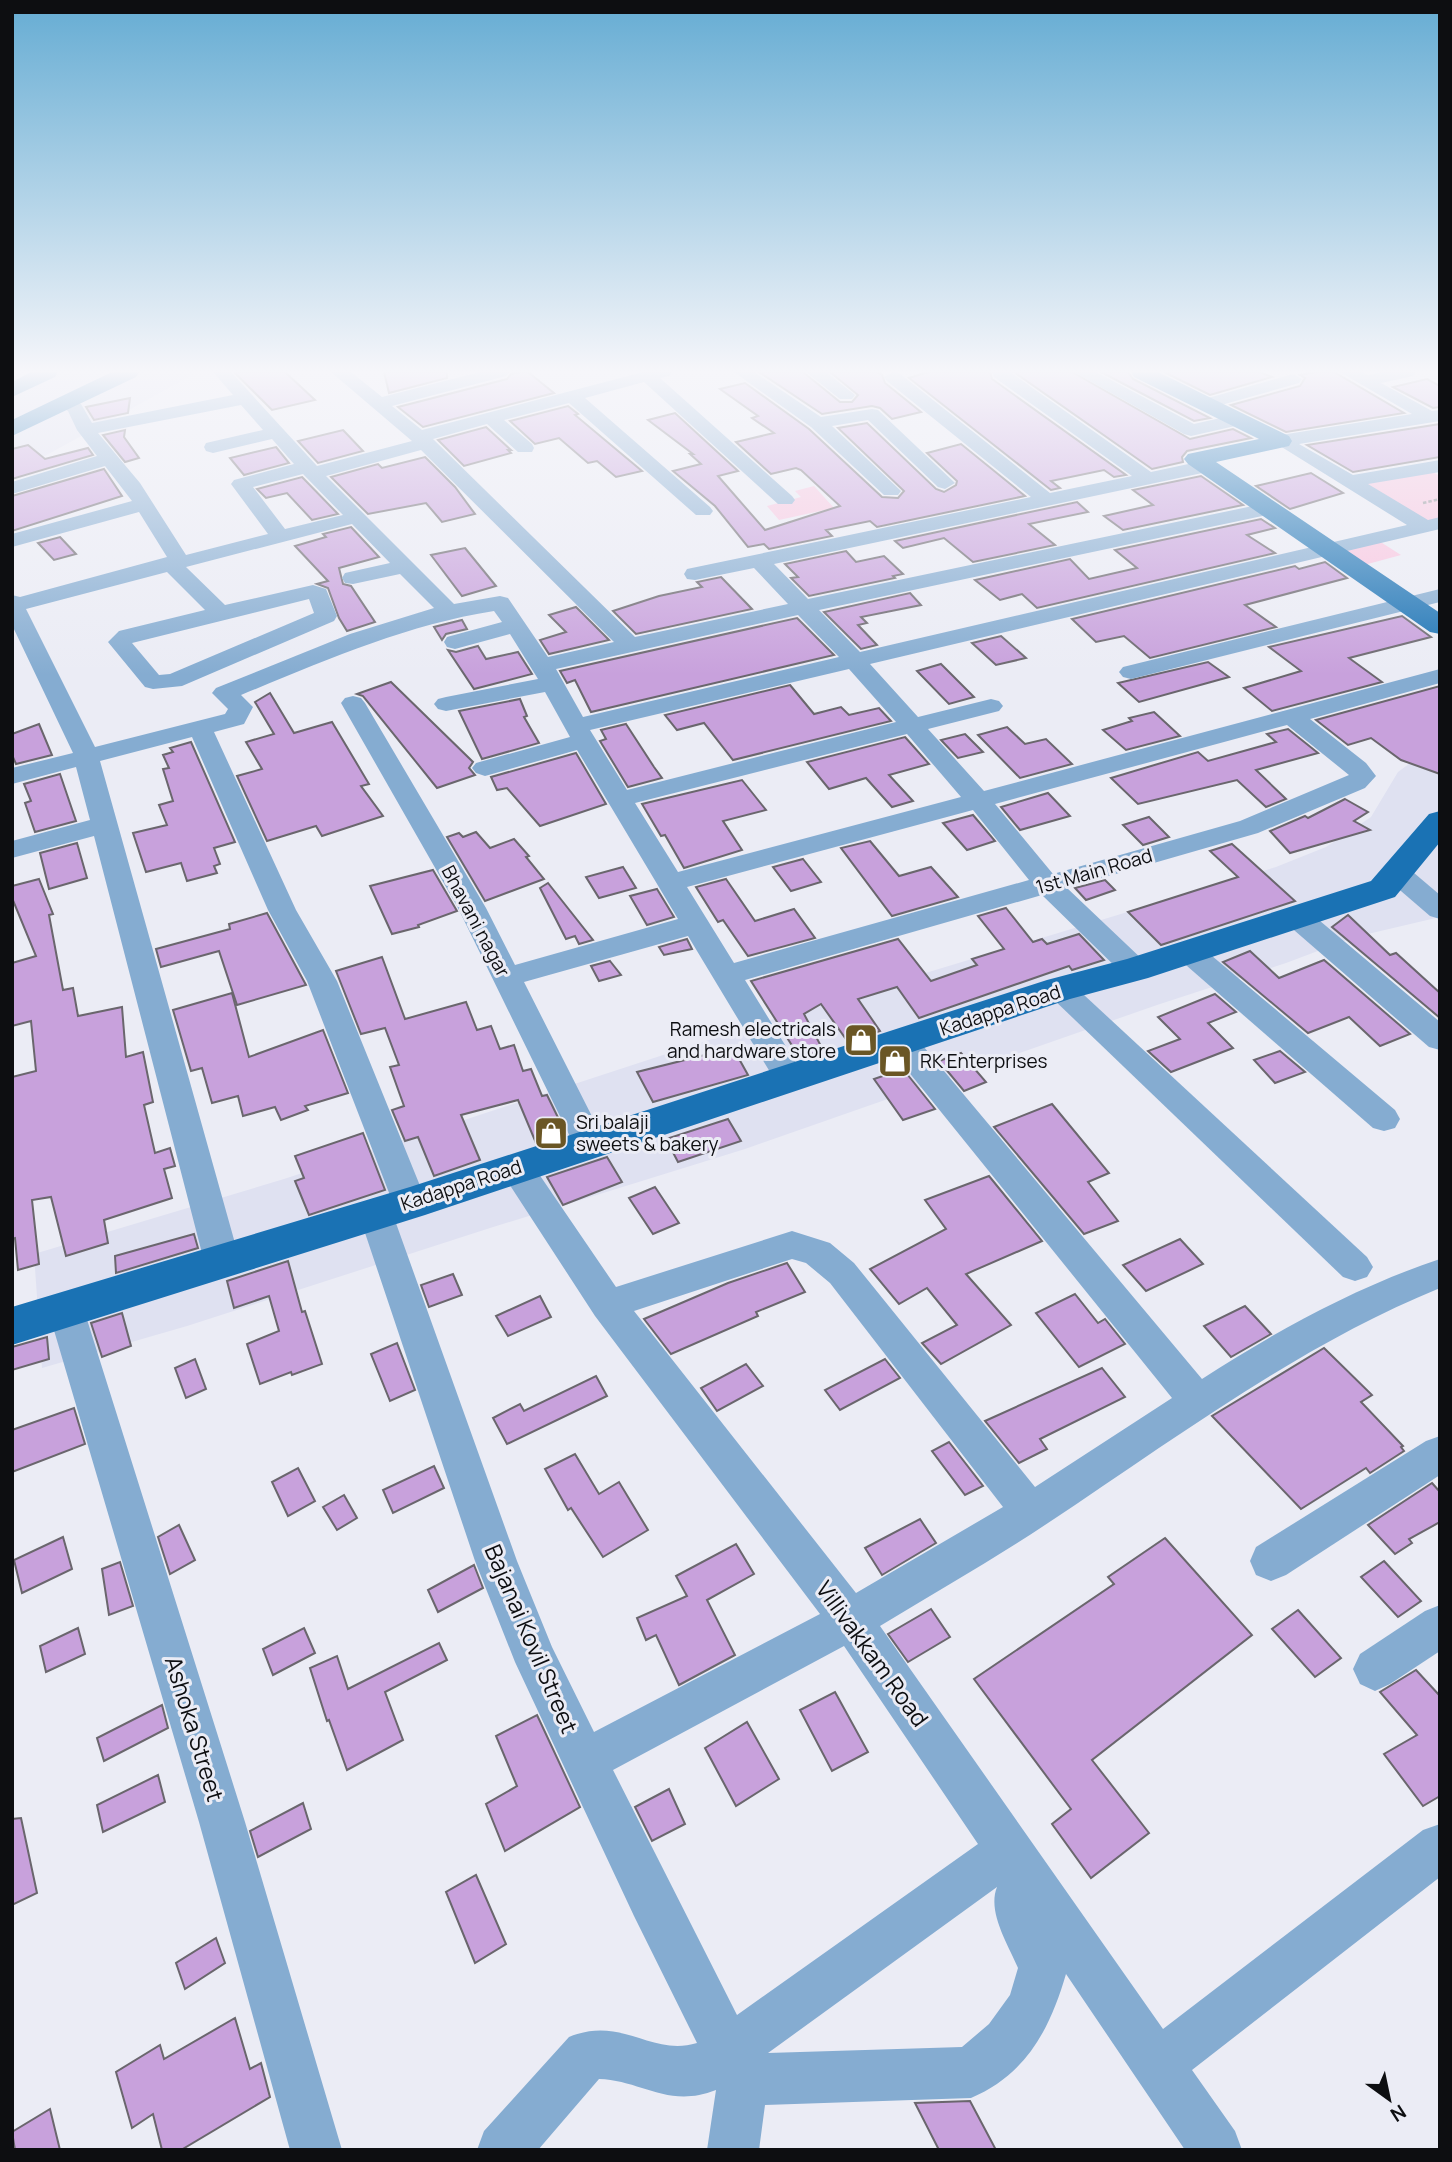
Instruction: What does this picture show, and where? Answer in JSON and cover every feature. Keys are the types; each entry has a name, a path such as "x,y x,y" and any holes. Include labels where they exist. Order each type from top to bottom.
{"main road":[{"path":"1217,473 1440,626"},
{"name":"Kadappa Road","path":"13,1318 66,1310 393,1208 1060,989 1135,969 1384,890 1440,821"}],"street":[{"path":"12,488 62,473"},
{"path":"120,473 220,613"},
{"path":"270,539 241,484 296,473"},
{"path":"313,473 449,611"},
{"path":"456,473 629,644"},
{"path":"660,473 703,511"},
{"path":"757,473 785,500"},
{"path":"872,473 891,491"},
{"path":"933,473 945,484"},
{"path":"1012,473 1045,499"},
{"path":"1140,473 1147,478"},
{"path":"695,574 1173,473"},
{"path":"1334,473 1432,524"},
{"path":"1349,482 1401,473"},
{"path":"12,541 143,504"},
{"path":"446,704 546,675 629,644 1267,509"},
{"path":"222,1261 86,756 13,605 357,517"},
{"path":"485,768 580,733 855,661 1432,524"},
{"path":"760,562 855,661 978,800 1047,884 1135,969"},
{"path":"353,578 405,566"},
{"path":"313,592 318,594 326,616 174,681 153,682 119,642 127,636 220,613 313,592"},
{"path":"1131,672 1440,595"},
{"path":"12,776 239,716 241,707 224,693 246,682 358,639 449,611 500,603 790,1079"},
{"path":"455,642 514,626"},
{"path":"671,883 1440,676"},
{"name":"Bhavani nagar","path":"353,703 472,908 590,1144"},
{"path":"620,799 991,706"},
{"name":"1st Main Road","path":"727,975 1249,827 1356,783 1363,776 1357,768 1291,716"},
{"name":"Bajanai Kovil Street","path":"200,727 282,910 322,981 393,1208 496,1561 537,1662 736,2065"},
{"path":"12,850 106,824"},
{"path":"1397,873 1440,910"},
{"path":"1297,917 1440,1039"},
{"path":"506,977 696,925"},
{"path":"1189,952 1384,1119"},
{"path":"1060,989 1210,1132 1284,1197 1355,1267"},
{"path":"902,1042 1198,1402"},
{"name":"Villivakkam Road","path":"516,1167 608,1305 851,1620 1216,2150"},
{"path":"608,1305 792,1245 818,1252 850,1283 1031,1512"},
{"path":"585,1761 851,1620 1031,1512 1249,1368 1375,1299 1440,1273"},
{"name":"Ashoka Street","path":"66,1310 222,1822 316,2150"},
{"path":"1271,1561 1440,1453"},
{"path":"1375,1670 1440,1626"},
{"path":"1159,2064 1440,1847"},
{"path":"503,2150 587,2055 609,2052 645,2066 673,2071 736,2065 971,2072 1007,2042 1031,2008 1043,1967 1022,1920 1017,1897 1018,1861"},
{"path":"736,2065 1018,1861"},
{"path":"733,2150 736,2065"}],"shaded area":[{"path":"1434,473 1440,476 1440,519 1426,522 1359,483"},
{"path":"814,486 834,508 779,520 767,506 801,497 795,491"},
{"path":"1379,541 1401,555 1364,565 1344,550"},
{"path":"1440,741 1440,917 1355,937 745,1149 187,1326 42,1368 34,1254 284,1179 767,1021 1276,867 1326,847 1371,817 1398,772"}],"building":[{"path":"12,473 33,473 12,479"},
{"path":"91,473 107,473 122,496 12,531 12,496"},
{"path":"346,473 441,473 475,514 442,522 426,503 368,514 331,477"},
{"path":"611,473 634,473 616,477"},
{"path":"675,473 730,473 718,476 765,530 840,506 804,473 856,473 882,497 898,498 904,491 885,473 919,473 936,489 944,492 956,485 957,481 948,473 997,473 1025,496 877,527 870,521 826,530 832,536 769,549 764,544 748,547 715,506"},
{"path":"1029,473 1090,473 1051,481 1060,488 1051,490"},
{"path":"1108,473 1126,475 1114,477"},
{"path":"1311,473 1343,493 1290,509 1256,486"},
{"path":"1201,476 1243,505 1123,530 1104,516 1153,505 1133,490"},
{"path":"302,477 338,514 312,520 287,493 266,498 257,489"},
{"path":"1077,502 1088,512 1029,524 1055,545 973,562 944,538 903,548 895,541"},
{"path":"1261,519 1275,528 1247,535 1275,553 1037,608 1022,594 1000,600 975,580 1070,559 1089,579 1137,568 1115,550"},
{"path":"351,527 379,557 339,568 343,584 351,586 375,622 347,631 328,588 317,584 328,581 295,546 326,537 323,534"},
{"path":"60,537 76,554 54,560 38,543"},
{"path":"465,548 496,586 462,596 431,555"},
{"path":"846,551 856,562 884,556 903,574 809,596 791,578 798,577 785,564"},
{"path":"1325,562 1347,578 1245,605 1276,627 1150,658 1124,636 1096,642 1072,619 1295,566 1299,569"},
{"path":"721,577 752,609 636,634 613,611 659,596 702,587 697,582"},
{"path":"910,593 921,605 861,617 867,623 858,625 877,645 861,649 824,612"},
{"path":"576,607 609,640 549,654 540,640 566,632 549,615"},
{"path":"1402,616 1431,637 1349,658 1382,682 1272,711 1244,688 1301,671 1269,647"},
{"path":"797,618 834,655 591,712 575,680 567,683 560,671"},
{"path":"462,620 467,629 446,634 442,640 434,627"},
{"path":"1001,636 1026,658 996,665 972,643"},
{"path":"478,646 486,659 518,652 532,674 474,689 448,650 456,652"},
{"path":"1208,662 1229,677 1139,702 1118,683"},
{"path":"941,664 974,697 949,704 917,671"},
{"path":"391,682 473,762 469,768 475,775 437,788 363,696 357,694"},
{"path":"790,685 814,714 841,707 849,715 879,708 891,721 733,760 704,723 677,730 665,715"},
{"path":"1440,686 1440,774 1401,760 1371,738 1348,745 1316,720"},
{"path":"270,693 294,733 332,722 369,784 361,786 383,816 322,836 316,826 267,841 237,776 262,769 246,742 274,734 255,702"},
{"path":"520,699 527,716 524,717 539,743 482,759 459,711"},
{"path":"1154,712 1180,736 1126,750 1103,730 1132,721 1129,718"},
{"path":"39,724 52,755 16,764 12,755 12,734"},
{"path":"626,724 662,778 628,787 600,741 606,739 601,730"},
{"path":"1007,727 1025,744 1046,739 1072,764 1020,778 978,735"},
{"path":"1288,729 1318,753 1256,770 1286,799 1266,807 1237,780 1138,804 1111,778 1198,752 1208,761 1276,742 1267,734"},
{"path":"965,734 983,752 958,758 941,740"},
{"path":"905,737 929,764 889,775 913,801 892,807 866,778 829,789 807,762"},
{"path":"191,742 235,842 214,848 220,864 214,866 217,873 187,881 181,863 146,872 133,833 167,825 159,805 173,801 163,769 169,768 163,755 173,752 170,748"},
{"path":"576,753 606,804 540,826 507,788 497,790 491,777"},
{"path":"60,774 76,821 35,832 25,803 31,801 24,784"},
{"path":"742,780 766,810 723,821 742,850 684,868 665,835 661,836 642,804"},
{"path":"1048,793 1070,816 1020,830 1001,807"},
{"path":"1345,799 1368,812 1354,821 1370,830 1290,853 1270,831 1305,816 1308,818"},
{"path":"973,815 995,841 967,850 943,823"},
{"path":"1149,817 1169,837 1143,845 1123,825"},
{"path":"476,832 490,848 514,839 544,879 485,901 447,837 459,833 463,837"},
{"path":"870,841 899,876 931,867 958,897 892,916 841,848"},
{"path":"77,843 87,878 49,889 40,853"},
{"path":"1232,844 1295,901 1161,945 1128,912 1238,877 1210,851"},
{"path":"803,859 821,882 791,891 773,867"},
{"path":"623,867 636,888 599,898 586,877"},
{"path":"433,870 457,911 418,925 419,927 392,934 370,886"},
{"path":"39,879 53,914 49,915 63,990 73,988 78,1016 122,1007 126,1057 143,1052 153,1102 144,1105 155,1153 170,1148 175,1166 164,1169 172,1198 104,1220 108,1243 66,1256 51,1197 32,1200 39,1264 18,1270 15,1238 12,1239 12,1077 36,1071 31,1021 12,1026 12,963 36,956 12,898 12,886"},
{"path":"726,879 755,921 794,909 815,938 748,956 723,920 718,922 696,887"},
{"path":"1105,880 1115,890 1086,900 1075,888"},
{"path":"548,883 593,940 579,944 575,936 566,939 540,888"},
{"path":"657,889 674,917 647,925 630,896"},
{"path":"1006,908 1033,942 1042,939 1047,944 1079,934 1104,960 1072,970 1069,966 919,1018 897,987 858,999 880,1031 848,1042 821,1004 804,1014 823,1050 800,1058 751,981 898,939 931,981 977,965 972,959 1004,949 978,916"},
{"path":"267,913 306,985 237,1005 219,951 161,967 156,949 230,929 229,924"},
{"path":"1348,915 1390,955 1396,953 1440,993 1440,1018 1332,927"},
{"path":"687,939 692,949 664,955 659,947"},
{"path":"1250,951 1279,978 1324,960 1410,1034 1380,1046 1349,1017 1308,1033 1223,962"},
{"path":"382,957 405,1019 466,1002 477,1030 491,1026 500,1049 514,1045 523,1071 531,1069 542,1096 547,1095 566,1134 536,1143 518,1100 461,1115 480,1160 434,1176 418,1137 405,1141 392,1110 404,1106 390,1067 399,1065 385,1028 361,1034 336,971"},
{"path":"610,961 621,975 599,981 591,966"},
{"path":"232,993 249,1057 323,1030 348,1093 305,1106 308,1110 281,1120 275,1107 243,1116 238,1096 212,1103 202,1068 191,1071 173,1010"},
{"path":"1215,994 1236,1012 1208,1023 1233,1048 1171,1072 1148,1051 1180,1039 1158,1017"},
{"path":"733,1048 748,1075 653,1102 637,1072"},
{"path":"1280,1051 1305,1072 1275,1083 1254,1060"},
{"path":"961,1053 986,1082 964,1091 939,1061"},
{"path":"903,1069 935,1109 903,1120 874,1079"},
{"path":"1052,1104 1109,1173 1088,1182 1118,1221 1084,1234 994,1127"},
{"path":"728,1119 741,1141 678,1162 666,1139"},
{"path":"363,1133 385,1190 309,1215 295,1181 304,1178 295,1156"},
{"path":"607,1157 622,1182 563,1205 547,1177"},
{"path":"989,1176 1042,1241 966,1274 1011,1325 941,1364 922,1343 957,1325 927,1288 899,1304 870,1269 946,1229 925,1200"},
{"path":"655,1187 679,1223 653,1234 629,1198"},
{"path":"194,1234 198,1248 116,1273 115,1256"},
{"path":"1180,1239 1203,1264 1146,1291 1123,1265"},
{"path":"288,1261 302,1312 305,1311 322,1364 260,1384 247,1344 279,1331 269,1296 234,1308 227,1281"},
{"path":"787,1263 805,1292 756,1312 758,1316 671,1354 644,1319 728,1283"},
{"path":"453,1274 462,1295 429,1307 421,1285"},
{"path":"1075,1294 1098,1323 1105,1319 1125,1344 1079,1367 1036,1313"},
{"path":"540,1296 551,1317 508,1336 496,1316"},
{"path":"1245,1306 1271,1334 1231,1357 1204,1326"},
{"path":"122,1313 131,1346 102,1357 91,1323"},
{"path":"47,1337 49,1359 12,1370 12,1347"},
{"path":"397,1343 415,1390 390,1401 371,1354"},
{"path":"1324,1348 1372,1395 1361,1402 1403,1446 1401,1447 1404,1451 1370,1473 1366,1468 1301,1509 1212,1416"},
{"path":"195,1359 206,1389 186,1398 175,1368"},
{"path":"885,1359 900,1378 840,1410 825,1390"},
{"path":"746,1364 763,1386 717,1411 701,1388"},
{"path":"1102,1368 1125,1397 1040,1439 1047,1449 1019,1463 985,1421"},
{"path":"596,1376 607,1396 507,1444 493,1418 520,1404 524,1411"},
{"path":"74,1408 85,1444 12,1472 12,1430"},
{"path":"949,1442 983,1486 965,1495 932,1451"},
{"path":"575,1454 599,1494 619,1482 648,1530 603,1557 571,1508 568,1510 545,1469"},
{"path":"434,1466 444,1488 393,1513 383,1490"},
{"path":"298,1468 315,1501 288,1516 272,1482"},
{"path":"1432,1483 1440,1492 1440,1522 1409,1539 1412,1543 1395,1554 1368,1525"},
{"path":"344,1495 357,1518 337,1530 323,1507"},
{"path":"920,1519 936,1543 882,1575 865,1548"},
{"path":"179,1525 195,1560 170,1574 158,1537"},
{"path":"63,1537 72,1569 22,1593 14,1560"},
{"path":"1165,1538 1252,1635 1092,1760 1149,1833 1091,1878 1052,1824 1071,1809 974,1679 1114,1584 1108,1577"},
{"path":"736,1544 754,1574 707,1600 735,1655 679,1685 656,1635 646,1640 637,1618 687,1596 676,1576"},
{"path":"1384,1561 1421,1601 1398,1617 1361,1577"},
{"path":"120,1562 133,1606 109,1615 102,1569"},
{"path":"474,1565 483,1588 438,1612 428,1590"},
{"path":"931,1609 950,1637 908,1662 888,1634"},
{"path":"1298,1610 1341,1658 1315,1677 1272,1629"},
{"path":"78,1628 85,1654 46,1672 40,1646"},
{"path":"304,1628 315,1653 273,1675 263,1649"},
{"path":"439,1643 447,1660 385,1692 403,1740 347,1770 310,1668 337,1656 348,1689"},
{"path":"1416,1670 1440,1696 1440,1796 1423,1806 1384,1754 1417,1735 1380,1692"},
{"path":"835,1692 868,1752 832,1771 800,1710"},
{"path":"162,1705 168,1728 104,1761 97,1738"},
{"path":"537,1715 580,1807 505,1851 486,1804 517,1786 496,1736"},
{"path":"747,1722 779,1779 736,1806 705,1748"},
{"path":"158,1775 165,1802 103,1832 97,1805"},
{"path":"669,1789 685,1824 652,1841 635,1807"},
{"path":"303,1803 311,1829 258,1857 250,1831"},
{"path":"21,1818 37,1893 12,1905 12,1819"},
{"path":"476,1875 506,1944 475,1963 446,1892"},
{"path":"216,1938 225,1963 185,1989 176,1963"},
{"path":"235,2018 250,2069 261,2063 270,2097 181,2150 162,2150 153,2114 132,2128 116,2072 160,2045 164,2059"},
{"path":"970,2101 996,2150 939,2150 915,2103"},
{"path":"50,2109 60,2150 15,2150 12,2132"}],"place":[{"name":"Ramesh electricals and hardware store","path":"861,1040"},
{"name":"RK Enterprises","path":"895,1061"},
{"name":"Sri balaji sweets & bakery","path":"551,1133"}]}
